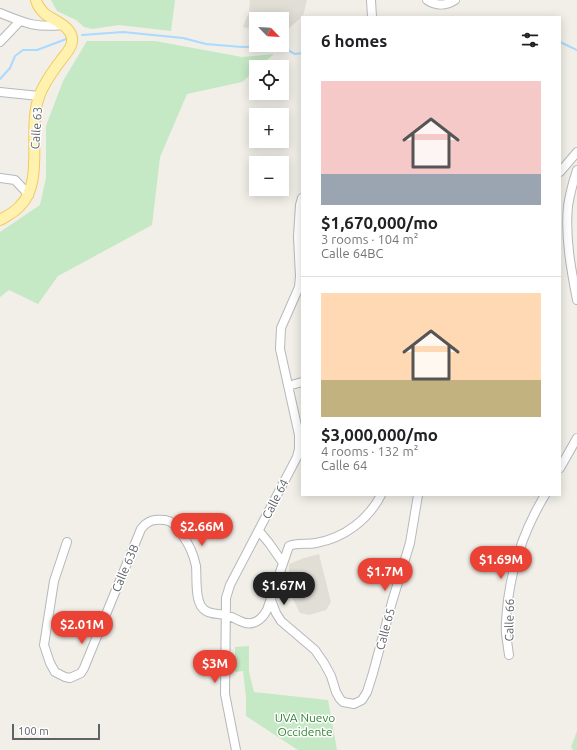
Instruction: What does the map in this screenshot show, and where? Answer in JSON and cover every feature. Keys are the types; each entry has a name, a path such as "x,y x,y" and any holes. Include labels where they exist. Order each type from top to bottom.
{"main road":[{"name":"Calle 63","path":"29,195 32,185 35,118 39,96 72,42 69,31 43,12 36,0"},
{"path":"0,220 20,207 29,195"}],"street":[{"path":"371,0 372,16"},
{"path":"427,0 442,5 448,4 455,0"},
{"path":"0,13 20,21 44,26 62,25"},
{"path":"0,42 20,21"},
{"path":"0,92 39,96"},
{"path":"561,171 577,152"},
{"path":"577,170 571,188 568,206 570,268 577,300"},
{"path":"0,178 15,180 29,195"},
{"name":"Calle 64","path":"236,750 225,694 226,598 230,585 300,449 299,435 280,349 280,338 284,319 299,287 300,276 298,237 301,202"},
{"path":"288,386 301,382"},
{"path":"561,466 577,438"},
{"path":"226,615 249,624 262,618 271,600 289,546 296,543 316,543 331,539 357,525 368,515 380,496"},
{"name":"Calle 65","path":"281,621 315,650 331,676 336,692 343,702 354,704 362,700 367,692 410,543 418,496"},
{"name":"Calle 66","path":"509,655 506,633 506,614 510,585 520,546 527,528 544,496"},
{"name":"Calle 63B","path":"67,542 54,580 44,645 55,672 65,677 70,678 81,673 84,668 141,529 149,522 157,519 168,520 178,528 192,549 196,566 199,601 202,607 209,613 226,615"},
{"path":"259,531 283,563"},
{"path":"271,600 281,621"},
{"path":"262,618 272,618 281,621"}],"shaded area":[{"path":"250,0 307,0 303,16 301,16 301,18 289,28 289,12 249,12"},
{"path":"249,12 249,28 243,27"},
{"path":"319,554 331,602 326,610 309,615 300,613 289,591 289,564"}],"green space":[{"path":"51,0 175,0 171,31 119,25 92,29 84,27 76,20 57,11"},
{"path":"87,41 155,41 242,57 274,54 267,60 249,60 249,76 242,82 187,94 160,157 152,225 58,276 38,304 9,290 0,297 0,232 40,205 46,178 46,126 63,81"},
{"name":"UVA Nuevo Occidente","path":"249,646 249,672 254,692 328,700 337,750 298,750 246,716 246,697 243,671 235,672 235,647"},
{"path":"577,731 577,750 573,750 571,747"}],"waterway":[{"path":"82,35 123,32 183,38 206,44 242,47 280,46 295,54 301,53"},
{"path":"0,79 10,68 15,56 23,50 37,50 69,38"},
{"path":"561,42 577,50"}]}
